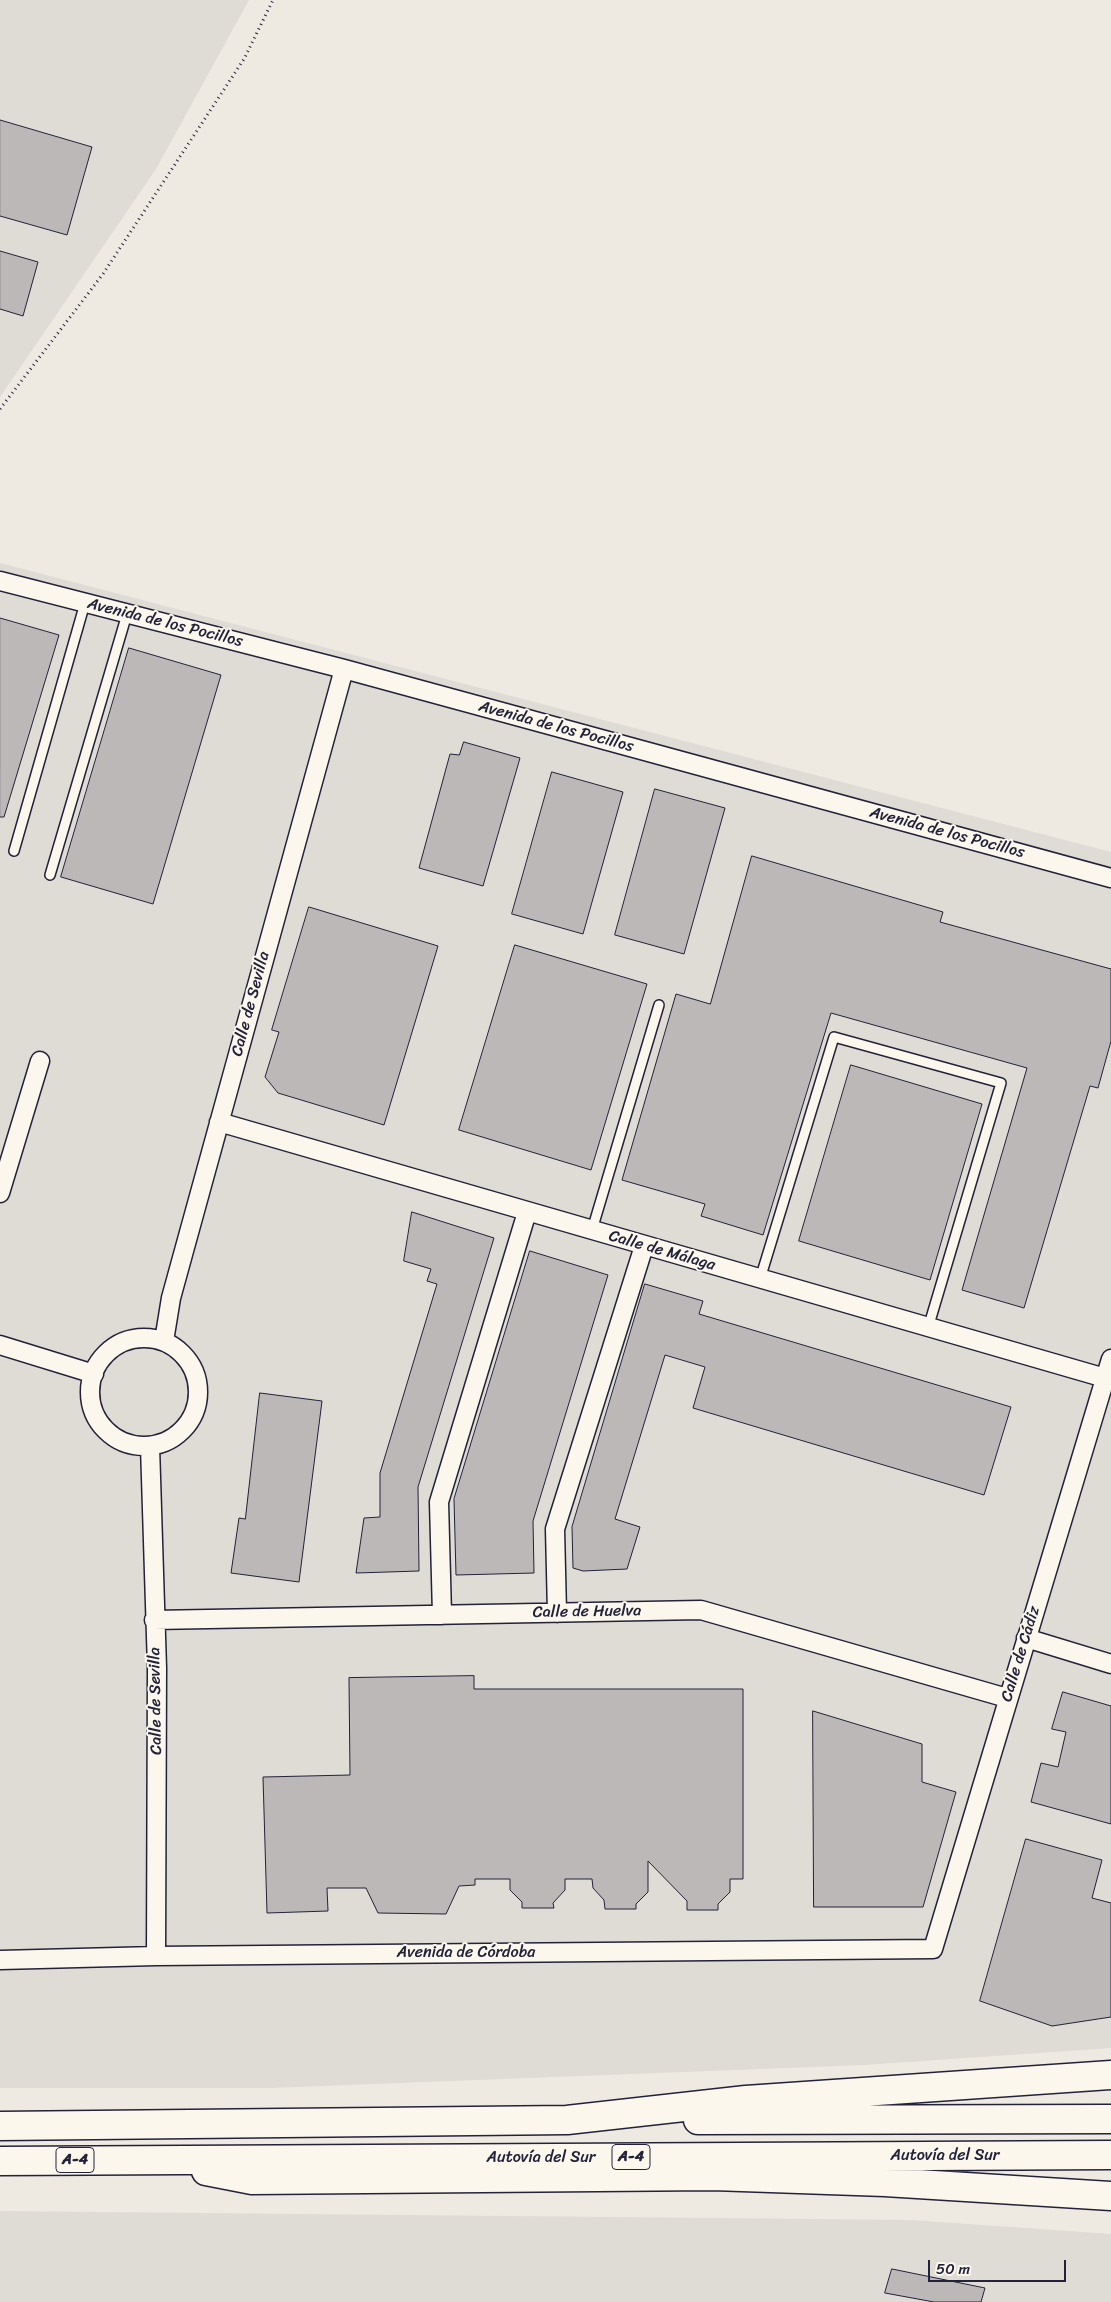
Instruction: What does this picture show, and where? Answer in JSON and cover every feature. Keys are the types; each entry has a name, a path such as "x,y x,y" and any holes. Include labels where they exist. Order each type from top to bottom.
{"highway":[{"path":"567,2120 746,2100 1111,2075"},
{"name":"A-4","path":"0,2126 567,2120 1111,2119"},
{"name":"Autovía del Sur","path":"0,2161 1111,2155"},
{"path":"151,2160 252,2180 713,2176 885,2182 1111,2196"}],"street":[{"name":"Avenida de los Pocillos","path":"0,581 344,669 1111,878"},
{"name":"Calle de Sevilla","path":"164,1341 170,1298 344,669"},
{"path":"0,1193 40,1061"},
{"name":"Calle de Málaga","path":"219,1122 1105,1378"},
{"path":"442,1615 439,1502 528,1212"},
{"path":"557,1613 555,1529 644,1246"},
{"path":"148,1338 164,1341 179,1350 190,1364 197,1381 198,1399 192,1416 182,1430 167,1441 150,1446 134,1445 119,1440 106,1430 96,1417 91,1402 90,1386 94,1374 104,1356 116,1346 131,1339 148,1338"},
{"path":"0,1345 94,1374"},
{"name":"Calle de Cádiz","path":"933,1949 1007,1698 1111,1359"},
{"name":"Calle de Sevilla","path":"150,1446 156,1668 156,1956"},
{"name":"Calle de Huelva","path":"154,1620 701,1610 1007,1698"},
{"path":"1026,1638 1111,1664"},
{"name":"Avenida de Córdoba","path":"0,1960 156,1956 933,1949"}],"lane":[{"path":"14,852 85,603"},
{"path":"50,875 127,614"},
{"path":"592,1230 659,1005"},
{"path":"760,1279 834,1037 1001,1082 928,1328"}],"path":[{"path":"0,409 103,274 244,59 273,0"}],"shaded area":[{"path":"0,0 249,0 156,169 0,397"},
{"path":"0,563 1111,852 1111,2048 864,2065 270,2088 0,2088"},
{"path":"0,2211 911,2220 1111,2234 1111,2302 0,2302"}],"building":[{"path":"0,120 92,147 67,235 0,216"},
{"path":"0,251 38,262 23,316 0,309"},
{"path":"0,618 59,635 4,817 0,817"},
{"path":"129,648 221,675 153,904 61,877"},
{"path":"464,742 520,758 483,886 419,868 450,754 459,755"},
{"path":"552,772 623,792 583,934 512,914"},
{"path":"655,789 725,808 684,954 615,935"},
{"path":"752,856 943,912 940,922 1111,969 1111,1041 1098,1088 1090,1086 1024,1308 962,1290 1027,1068 831,1013 763,1235 701,1216 705,1204 622,1180 676,994 710,1004"},
{"path":"309,907 438,946 384,1125 278,1093 265,1077 279,1032 272,1030"},
{"path":"515,945 647,984 591,1170 459,1130"},
{"path":"851,1065 982,1104 930,1280 799,1241"},
{"path":"412,1212 494,1238 418,1487 419,1571 356,1573 364,1518 380,1517 380,1473 437,1284 427,1281 431,1269 404,1261"},
{"path":"530,1251 608,1275 533,1521 534,1573 456,1575 454,1499"},
{"path":"645,1284 703,1301 699,1314 1011,1407 984,1495 693,1408 705,1367 665,1355 615,1519 640,1527 627,1569 583,1571 573,1568 572,1527"},
{"path":"260,1393 322,1401 299,1582 231,1573 239,1518 245,1519"},
{"path":"474,1676 474,1689 743,1689 743,1879 730,1879 730,1892 718,1904 718,1910 687,1910 687,1901 648,1861 648,1892 636,1904 636,1909 605,1909 604,1900 593,1888 592,1879 565,1879 565,1890 553,1903 554,1908 522,1908 522,1902 510,1890 510,1879 475,1879 475,1885 459,1886 446,1914 378,1913 366,1888 327,1888 328,1911 267,1913 263,1777 350,1775 349,1678"},
{"path":"1063,1692 1111,1706 1111,1824 1031,1802 1041,1763 1058,1767 1066,1732 1052,1729"},
{"path":"813,1711 922,1744 922,1782 956,1792 923,1907 814,1907"},
{"path":"1026,1839 1102,1860 1092,1898 1111,1903 1111,2017 1052,2026 980,2001"},
{"path":"892,2269 985,2288 981,2302 934,2302 885,2293"}]}
